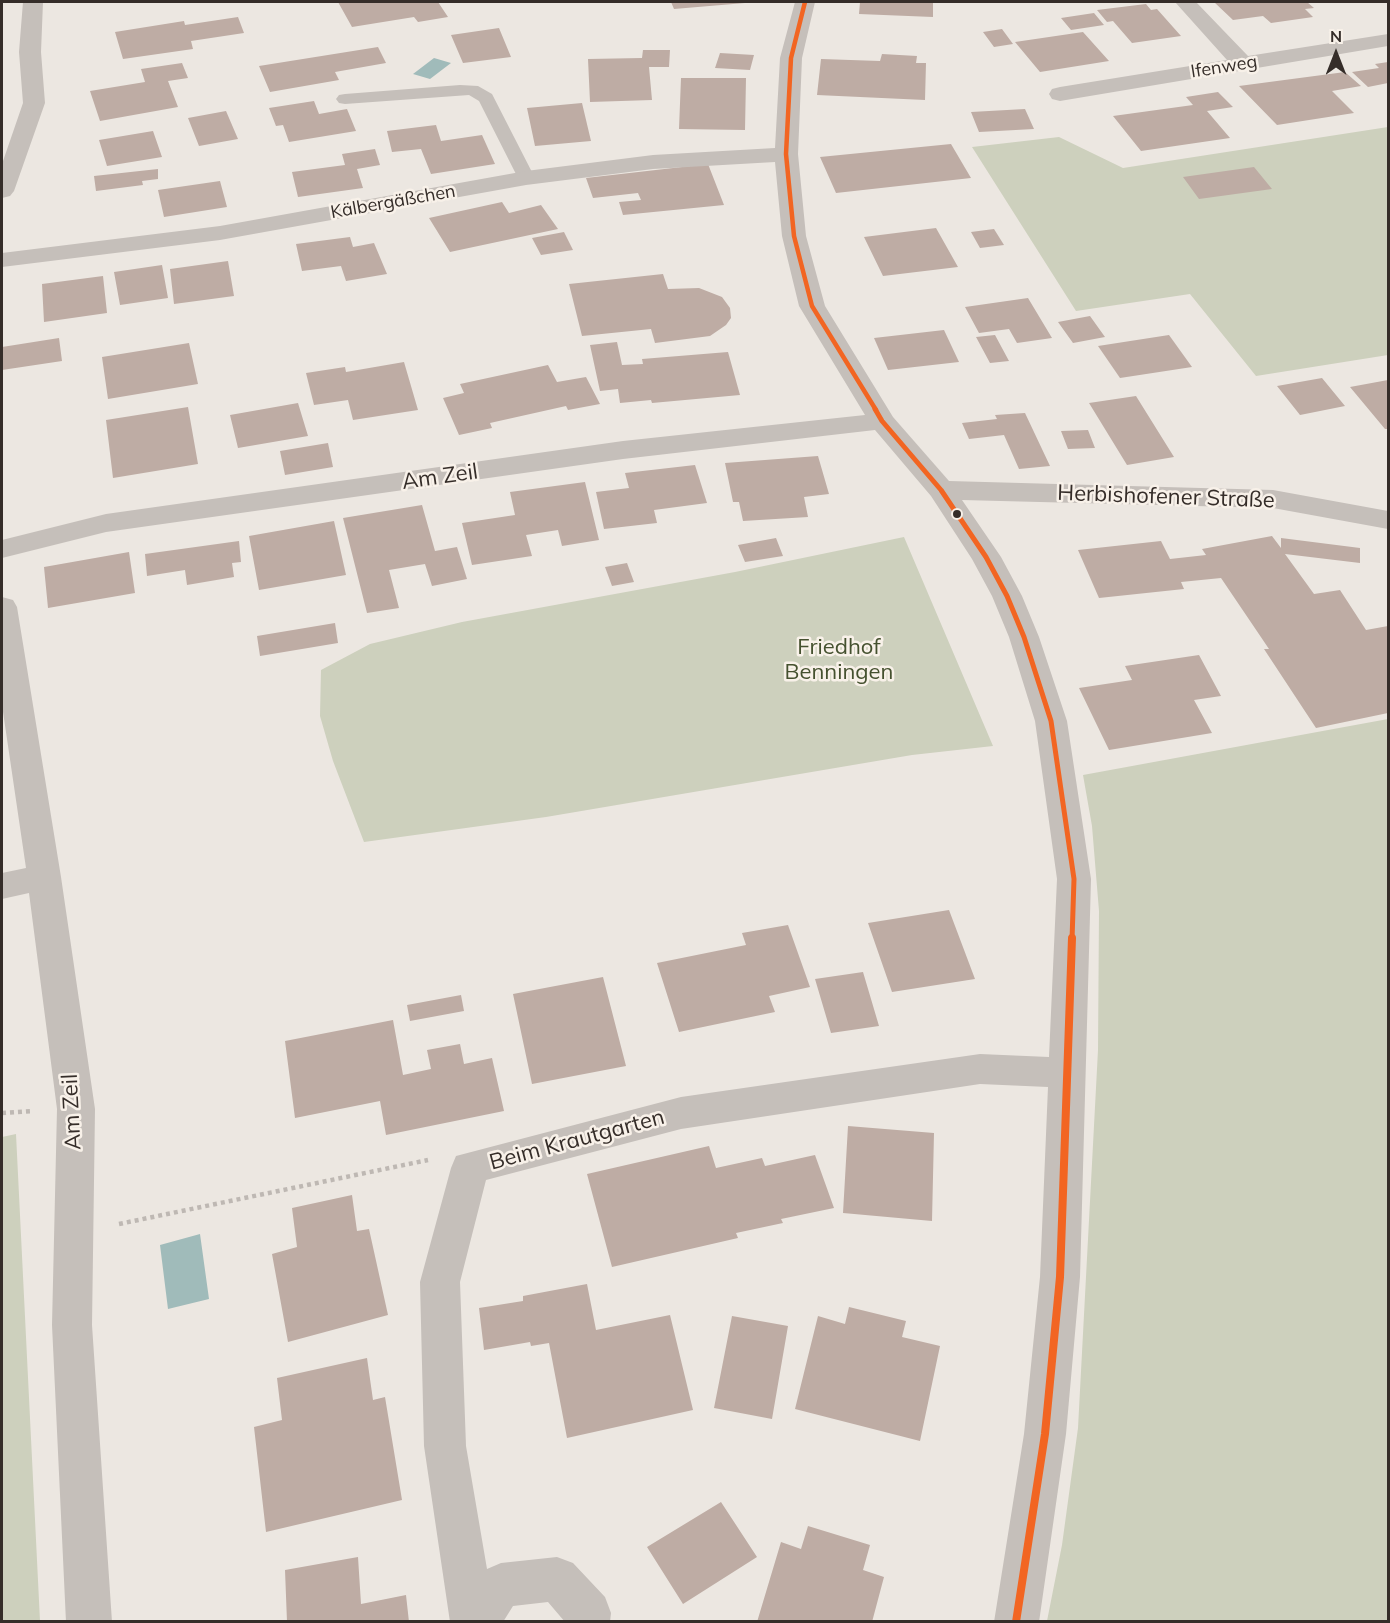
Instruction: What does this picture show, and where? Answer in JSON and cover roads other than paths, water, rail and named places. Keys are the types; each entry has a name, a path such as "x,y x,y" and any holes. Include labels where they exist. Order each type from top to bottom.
{"street":[{"path":"5,178 34,103 30,52 33,2"},
{"path":"805,2 792,58 786,154 794,236 812,306 882,421 941,490 986,557 1007,596 1024,637 1051,721 1064,796 1074,879 1060,1276 1053,1358 1027,1563 1016,1622"},
{"path":"1185,2 1243,64"},
{"name":"Ifenweg","path":"1060,94 1389,40"},
{"name":"Kälbergäßchen","path":"2,260 220,233 526,178 653,162 786,154"},
{"name":"Am Zeil","path":"2,549 106,523 622,450 882,421"},
{"name":"Herbishofener Straße","path":"941,490 1273,499 1389,520"},
{"name":"Am Zeil","path":"2,607 44,877 76,1110 72,1324 89,1622"},
{"path":"2,886 44,877"},
{"name":"Beim Krautgarten","path":"475,1622 445,1446 440,1282 470,1168 681,1113 980,1069 1068,1073"},
{"path":"475,1622 501,1585 557,1579 589,1613 587,1622"}],"lane":[{"path":"345,99 460,90 481,93 486,98 526,178"}],"water":[{"path":"434,58 451,63 430,79 413,74"},
{"path":"200,1234 209,1299 168,1309 160,1245"}],"park label":[{"name":"Friedhof Benningen","path":"839,660"}]}
